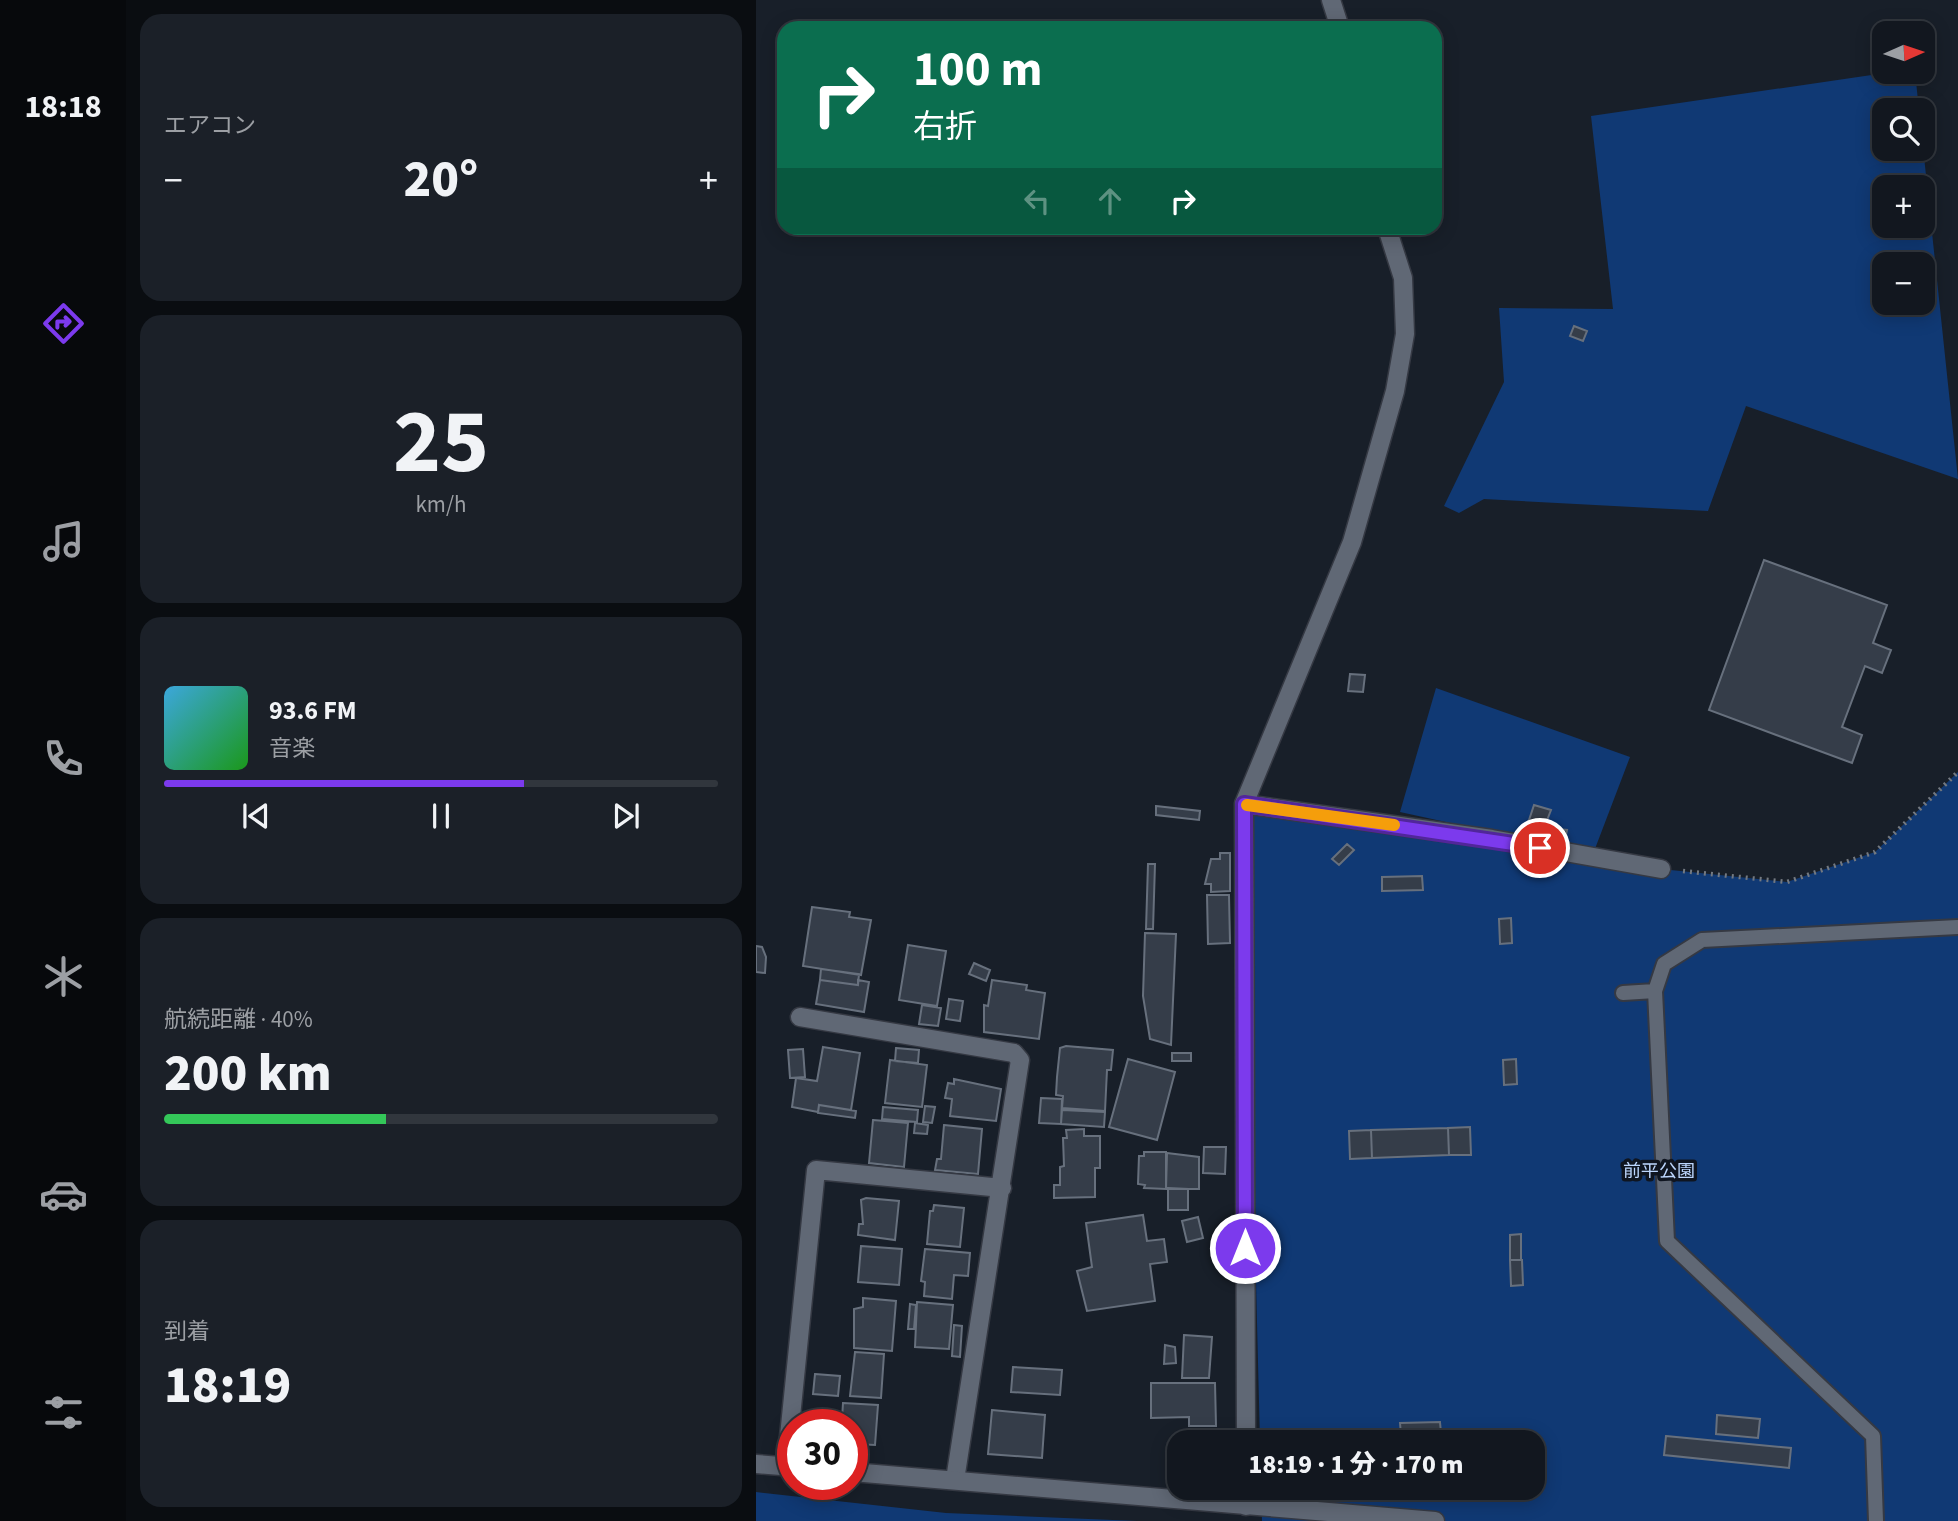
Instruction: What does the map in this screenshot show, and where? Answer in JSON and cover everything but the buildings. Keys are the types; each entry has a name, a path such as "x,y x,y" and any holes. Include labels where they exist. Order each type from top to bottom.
{"street":[{"path":"1331,0 1338,21"},
{"path":"1246,1430 1244,804 1352,542 1395,391 1405,334 1402,278 1389,235"},
{"path":"1244,804 1492,839 1661,869"},
{"path":"800,1017 1014,1053 1020,1060 955,1480"},
{"path":"794,1409 816,1170 1002,1188"},
{"path":"756,1464 777,1466"},
{"path":"868,1473 1435,1521"},
{"path":"1246,1500 1246,1506"}],"lane":[{"path":"1876,1521 1873,1436 1667,1241 1655,991 1664,964 1702,940 1958,927"},
{"path":"1623,993 1655,991"}],"path":[{"path":"1661,869 1787,882 1875,852 1958,772"}],"green space":[{"path":"1872,75 1872,84 1916,84 1918,98 1872,98 1872,161 1924,161 1926,175 1872,175 1872,238 1933,238 1934,252 1872,252 1872,315 1935,315 1935,261 1958,479 1746,406 1708,511 1484,499 1459,513 1444,506 1504,382 1499,308 1613,309 1591,116"},
{"path":"1436,688 1630,757 1593,854 1400,812"},
{"name":"前平公園","path":"1958,772 1958,1521 1262,1521 1261,1500 1545,1500 1545,1430 1260,1430 1244,804 1661,869 1787,882 1875,852"},
{"path":"756,1492 777,1494 777,1500 828,1500 946,1513 1137,1521 756,1521"}],"slow traffic":[{"path":"1247,805 1394,825"}],"route":[{"path":"1245,1248 1244,804 1540,848"}]}
